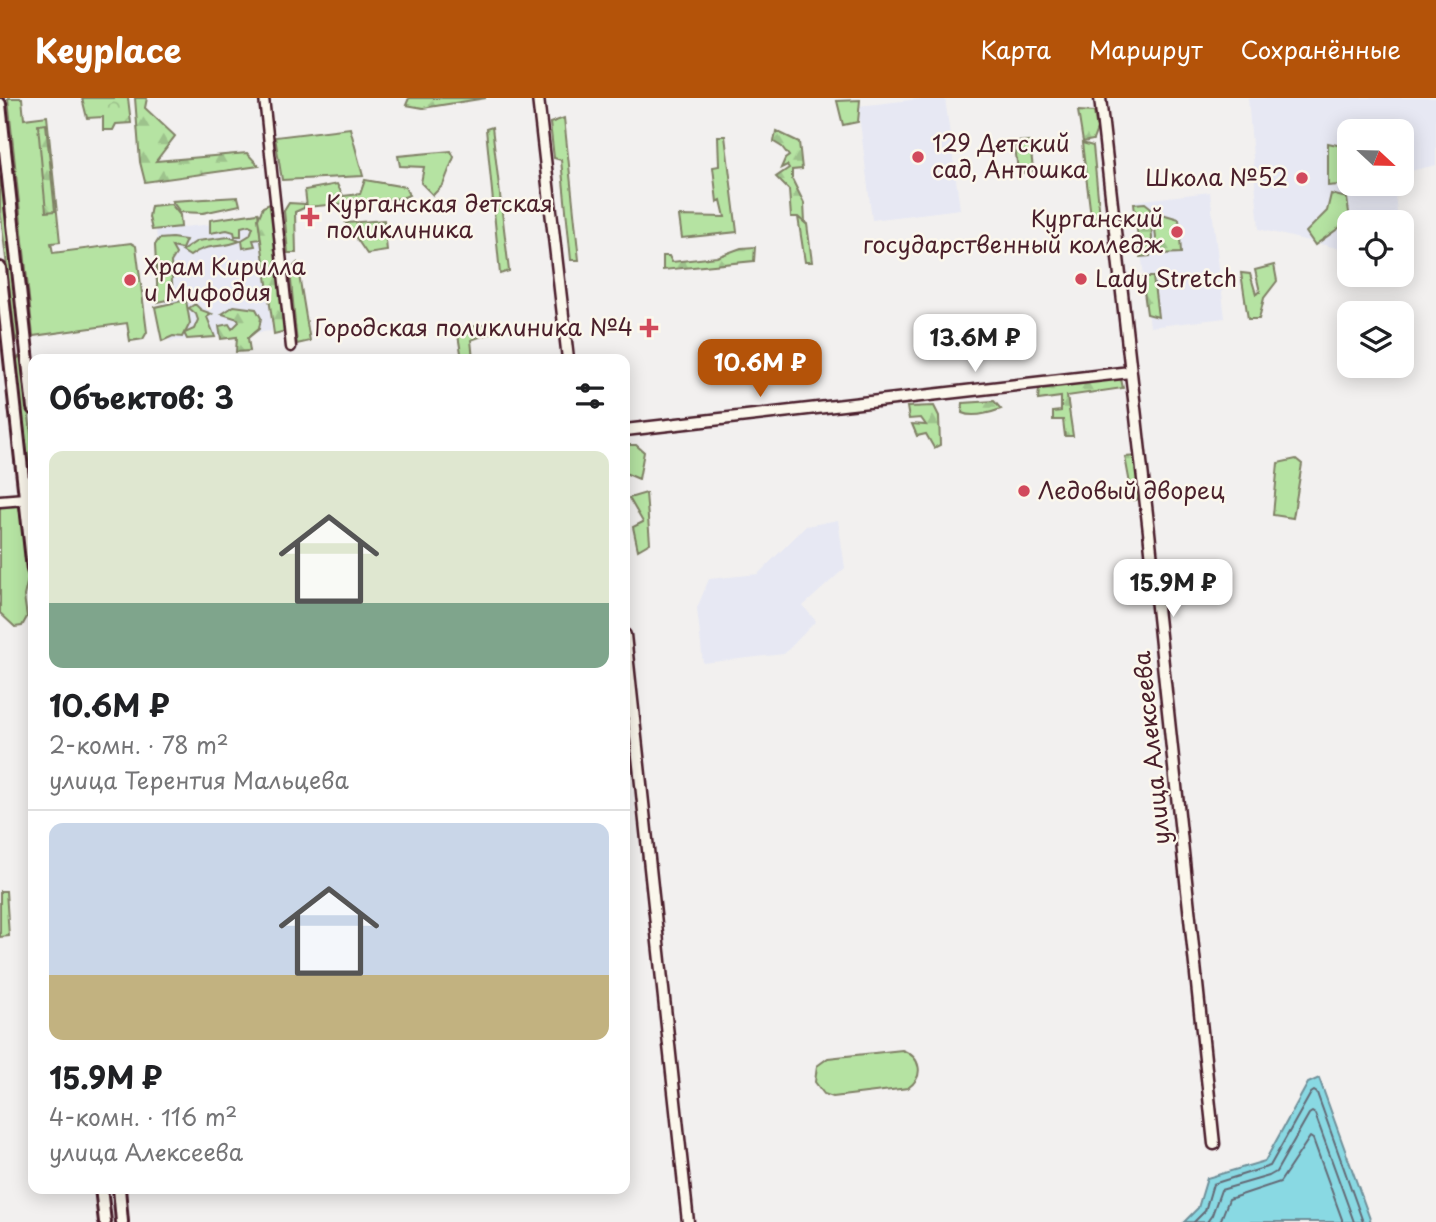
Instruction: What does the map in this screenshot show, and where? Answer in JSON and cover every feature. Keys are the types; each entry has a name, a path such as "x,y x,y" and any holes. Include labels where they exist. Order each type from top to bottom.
{"main road":[{"path":"0,104 4,167 28,358"},
{"path":"0,268 28,491"},
{"path":"9,350 27,348"},
{"path":"102,1194 105,1222"},
{"path":"120,1194 122,1222"}],"street":[{"path":"264,98 291,347"},
{"path":"538,98 567,354"},
{"name":"улица Алексеева","path":"1100,98 1214,1144"},
{"path":"630,429 1130,372"},
{"path":"0,501 28,498"},
{"path":"630,682 688,1222"}],"shaded area":[{"path":"945,98 960,209 872,220 858,106"},
{"name":"Школа №52","path":"1248,98 1436,98 1436,165 1414,170 1414,119 1337,119 1337,196 1395,196 1397,210 1337,210 1337,248 1259,229"},
{"name":"Курганский государственный колледж","path":"1210,192 1225,318 1150,327 1135,201"},
{"path":"259,219 272,331 169,341 156,230"},
{"path":"838,520 845,568 803,606 816,621 784,654 703,663 697,608 709,579 758,574 806,526"}],"green space":[{"path":"8,98 22,98 24,119 47,116 60,242 51,243 53,253 131,243 136,246 147,332 143,339 130,341 127,323 33,336"},
{"path":"82,98 128,98 131,123 116,124 113,130 103,130 103,117 87,118"},
{"path":"135,98 147,98 145,108 175,136 156,161 247,153 259,166 145,182 140,162"},
{"path":"409,98 486,98 423,108 406,105"},
{"path":"860,100 858,122 843,125 837,101"},
{"path":"1078,111 1094,112 1097,129 1093,140 1083,142"},
{"path":"564,118 579,260 571,260 561,160 554,158 550,123"},
{"path":"46,124 55,211 46,212 38,125"},
{"path":"492,127 509,271 500,274 486,129"},
{"path":"350,128 363,176 282,180 275,137"},
{"path":"776,131 799,142 802,169 792,170 792,179 804,203 805,223 798,217 791,217 789,190 776,177 789,168 787,165 781,168 789,156 774,142"},
{"path":"718,136 725,136 737,232 682,238 679,216 725,217 721,200 717,202 713,167 719,166"},
{"path":"1017,142 1030,143 1033,169 1031,172 1020,173 1015,146"},
{"path":"1082,143 1093,146 1100,217 1091,216"},
{"path":"1328,143 1337,145 1337,185 1328,186"},
{"path":"451,151 454,157 443,185 433,195 421,183 424,167 400,166 398,156"},
{"path":"0,178 21,338 17,340 0,208"},
{"path":"365,180 405,187 409,195 402,198 307,207 305,190 337,184 343,196 360,194"},
{"path":"1331,194 1347,198 1349,210 1337,210 1337,229 1315,245 1306,232 1327,211"},
{"path":"238,197 240,205 203,213 180,212 172,201"},
{"path":"274,202 290,330 274,334 258,219 263,207"},
{"path":"289,203 305,204 304,208 295,212 296,253 288,253 284,211"},
{"path":"1145,203 1150,207 1152,238 1150,256 1140,257 1134,204"},
{"path":"171,204 180,215 181,227 152,230 149,217 151,206"},
{"path":"258,213 261,239 253,240 255,246 243,248 242,240 250,235 253,227 249,225 241,227 241,236 235,236 234,232 227,230 210,233 210,220"},
{"path":"1162,214 1179,219 1181,253 1160,254 1157,251 1154,216"},
{"path":"798,217 807,224 812,262 805,262"},
{"path":"384,220 387,251 367,254 346,223"},
{"path":"229,237 240,241 202,249 190,256 182,251 197,241"},
{"path":"159,239 186,240 182,249 172,247 176,254 171,262 173,299 158,302 155,245"},
{"path":"755,247 754,261 663,270 663,256 669,256 672,262 717,257 741,248"},
{"path":"297,263 310,341 297,344 290,270"},
{"path":"1274,265 1277,281 1264,298 1259,319 1248,319 1241,273 1250,274 1256,294 1260,292 1255,270"},
{"path":"1142,277 1153,277 1158,317 1147,314"},
{"path":"186,300 190,323 185,333 194,329 198,320 189,308 195,304 201,310 212,314 207,317 215,337 187,339 184,333 182,337 173,336 162,341 155,307"},
{"path":"234,306 256,309 261,318 259,329 248,338 250,351 236,352 237,337 221,339 219,326 229,324 232,329 239,322 238,319 222,314"},
{"path":"489,324 494,332 471,340 472,354 461,354 457,329"},
{"path":"20,356 23,359 28,406 28,465 16,360"},
{"path":"1121,379 1123,388 1067,396 1073,436 1065,436 1063,420 1053,420 1053,412 1061,411 1061,397 1038,400 1039,388"},
{"path":"994,401 1001,409 976,415 962,413 963,403"},
{"path":"934,406 939,416 940,445 934,448 926,434 917,436 912,424 926,425 921,418 909,419 907,407"},
{"path":"630,445 636,445 644,452 639,479 630,475"},
{"path":"1137,456 1140,499 1133,500 1125,457"},
{"path":"1296,459 1302,464 1293,518 1273,515 1278,463"},
{"path":"646,493 650,543 638,550 633,527 643,522 630,498"},
{"path":"0,506 19,507 20,511 28,579 24,596 27,617 22,626 15,627 0,613"},
{"path":"0,891 6,891 9,936 0,937"},
{"path":"902,1050 917,1062 919,1073 908,1088 833,1097 824,1094 815,1082 817,1066 828,1058"}],"water":[{"path":"1319,1078 1371,1222 1184,1222 1198,1208 1207,1178 1265,1161 1308,1083"}],"place":[{"name":"129 Детский сад, Антошка","path":"918,157"},
{"name":"Школа №52","path":"1302,178"},
{"name":"Курганская детская поликлиника","path":"310,217"},
{"name":"Курганский государственный колледж","path":"1177,232"},
{"name":"Lady Stretch","path":"1081,279"},
{"name":"Храм Кирилла и Мифодия","path":"130,280"},
{"name":"Городская поликлиника №4","path":"649,328"},
{"name":"Ледовый дворец","path":"1024,491"}]}
